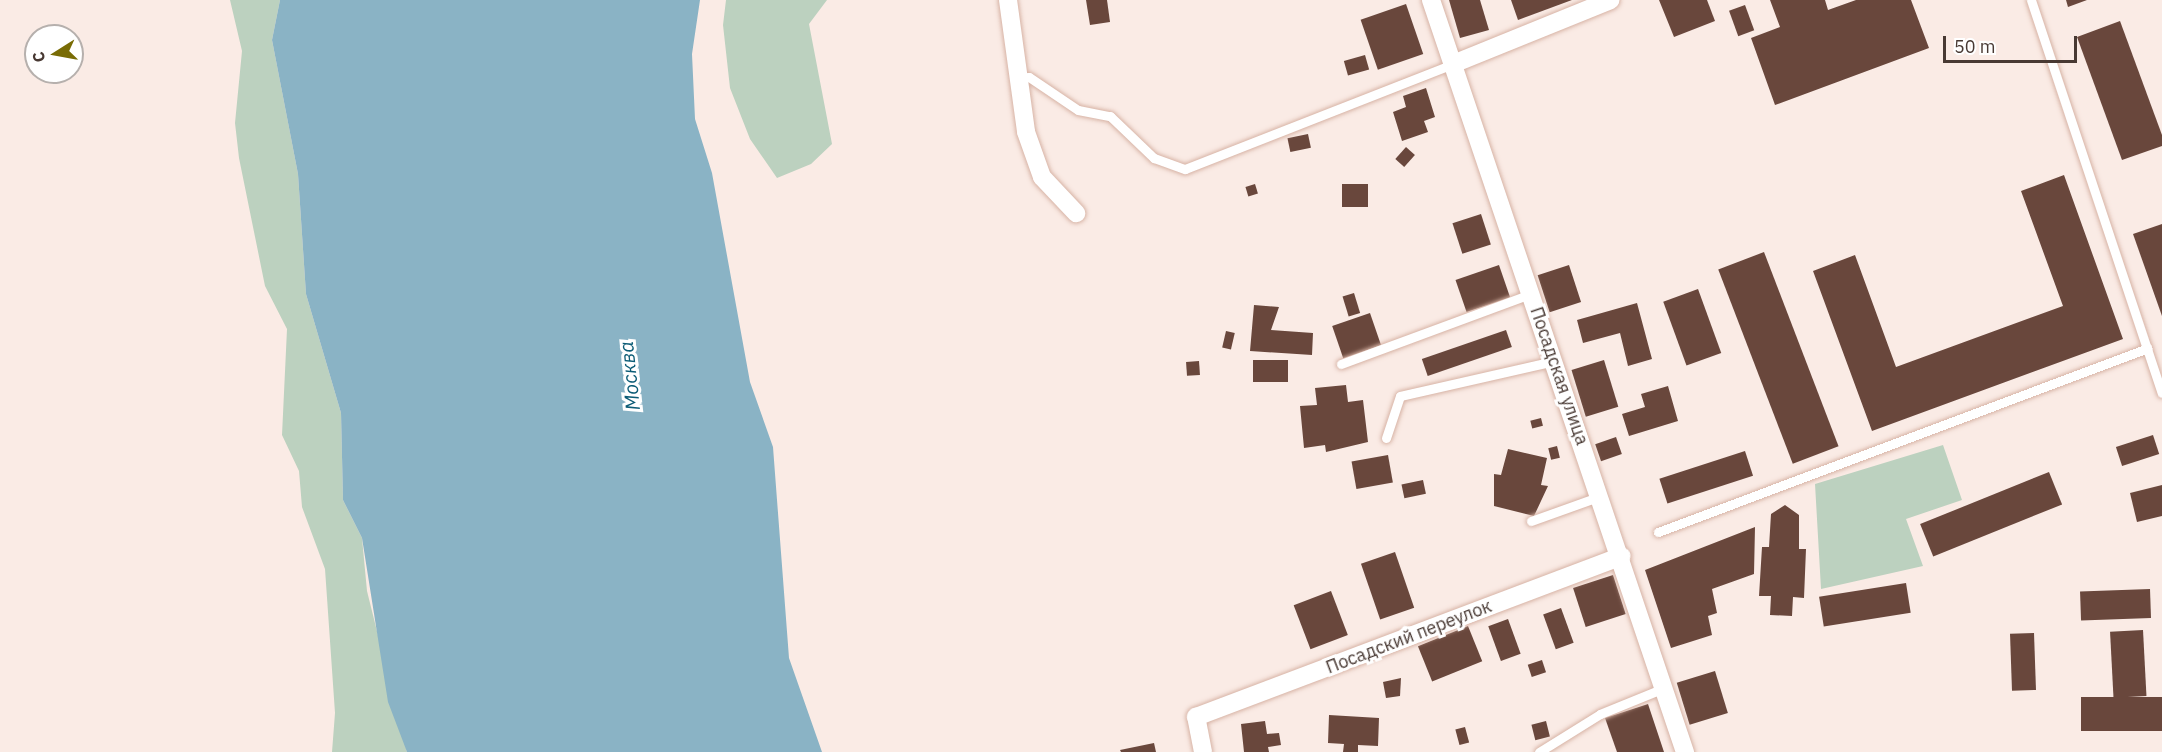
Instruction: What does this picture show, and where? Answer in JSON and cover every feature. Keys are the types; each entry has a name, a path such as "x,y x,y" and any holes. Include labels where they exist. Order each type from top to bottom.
{"street":[{"path":"1008,0 1014,78 1042,177 1076,213"},
{"name":"Посадская улица","path":"1431,0 1530,294 1622,556 1684,752"},
{"path":"1453,64 1611,0"},
{"name":"Посадский переулок","path":"1203,752 1196,717 1622,556"}],"lane":[{"path":"2031,0 2162,393"},
{"path":"1014,78 1029,76 1078,110 1110,116 1154,158 1185,168 1453,64"},
{"path":"1341,364 1530,294"},
{"path":"1658,532 2148,348"},
{"path":"1386,438 1400,396 1554,361"},
{"path":"1531,521 1601,496"},
{"path":"1539,752 1600,714 1664,688"}],"green space":[{"path":"230,0 280,0 272,40 298,174 306,294 341,413 343,500 362,538 367,591 407,752 332,752 335,713 325,569 302,507 299,471 282,435 287,329 265,286 239,158 235,123 242,51"},
{"path":"726,0 827,0 809,24 832,144 811,164 777,178 750,139 730,88 723,25"},
{"path":"1943,445 1962,500 1906,519 1923,566 1821,589 1815,484"}],"water":[{"name":"Москва","path":"280,0 700,0 692,54 695,119 712,173 750,382 773,447 789,658 822,752 407,752 388,702 362,538 343,500 341,413 306,294 298,174 272,40"}],"building":[{"path":"1086,0 1107,0 1110,22 1090,25"},
{"path":"1449,0 1480,0 1489,30 1460,38"},
{"path":"1511,0 1572,0 1518,20"},
{"path":"1659,0 1707,0 1715,21 1674,37"},
{"path":"1770,0 1825,0 1828,10 1856,0 1911,0 1929,48 1775,105 1751,38 1780,27"},
{"path":"2066,0 2087,0 2068,7"},
{"path":"1406,4 1423,54 1378,70 1361,20"},
{"path":"1745,5 1754,30 1738,36 1729,11"},
{"path":"2120,21 2162,135 2162,146 2122,160 2077,37"},
{"path":"1365,55 1369,69 1348,75 1344,61"},
{"path":"1426,88 1435,117 1424,121 1428,132 1402,141 1393,112 1406,107 1403,96"},
{"path":"1308,134 1311,148 1290,152 1287,138"},
{"path":"1406,147 1415,155 1404,167 1395,159"},
{"path":"2064,175 2123,339 1872,431 1813,271 1855,255 1896,367 2063,306 2021,191"},
{"path":"1255,184 1258,194 1248,196 1245,187"},
{"path":"1342,184 1368,184 1368,207 1342,207"},
{"path":"1481,214 1491,244 1462,254 1452,223"},
{"path":"2162,224 2162,316 2133,234"},
{"path":"1764,252 1839,446 1793,464 1718,270"},
{"path":"1499,265 1510,297 1467,312 1456,280"},
{"path":"1569,265 1581,302 1550,312 1538,275"},
{"path":"1698,289 1721,353 1686,366 1663,302"},
{"path":"1354,293 1360,313 1349,317 1343,297"},
{"path":"1637,303 1652,359 1628,366 1620,333 1583,343 1577,320"},
{"path":"1254,305 1279,307 1271,330 1313,333 1312,355 1250,351"},
{"path":"1370,313 1381,345 1343,358 1332,326"},
{"path":"1506,330 1512,347 1428,376 1422,359"},
{"path":"1226,331 1235,333 1231,350 1222,348"},
{"path":"1253,360 1288,360 1288,382 1253,382"},
{"path":"1604,360 1618,407 1586,417 1571,370"},
{"path":"1199,361 1200,375 1187,376 1186,362"},
{"path":"1346,385 1348,402 1363,400 1368,442 1326,452 1325,445 1304,448 1300,406 1317,405 1315,388"},
{"path":"1668,386 1678,421 1629,436 1622,414 1645,407 1641,394"},
{"path":"1541,418 1543,426 1532,428 1530,421"},
{"path":"2153,435 2159,454 2122,466 2116,447"},
{"path":"1616,437 1622,454 1601,461 1595,444"},
{"path":"1557,446 1560,458 1551,460 1548,448"},
{"path":"1508,449 1547,458 1541,485 1548,486 1534,516 1494,506 1494,474 1501,475"},
{"path":"1745,451 1753,476 1667,504 1659,479"},
{"path":"1388,455 1393,483 1356,489 1352,461"},
{"path":"2049,472 2062,504 1933,557 1920,524"},
{"path":"1423,480 1426,494 1404,498 1401,485"},
{"path":"2162,485 2162,516 2137,522 2130,493"},
{"path":"1785,505 1799,515 1799,549 1806,549 1804,598 1793,597 1792,616 1770,615 1771,596 1759,596 1762,547 1769,547 1771,514"},
{"path":"1755,527 1754,574 1712,589 1717,613 1708,616 1712,635 1671,648 1645,570"},
{"path":"1395,552 1414,608 1380,620 1361,564"},
{"path":"1613,575 1626,614 1586,627 1573,588"},
{"path":"1906,583 1911,613 1824,626 1819,597"},
{"path":"2150,589 2151,618 2081,620 2080,591"},
{"path":"1331,591 1348,635 1311,649 1294,605"},
{"path":"1561,608 1574,643 1556,649 1543,614"},
{"path":"1508,619 1521,654 1501,661 1488,626"},
{"path":"1468,626 1482,661 1432,681 1418,646"},
{"path":"2143,630 2146,696 2113,698 2110,632"},
{"path":"2034,633 2036,690 2012,691 2010,634"},
{"path":"1542,660 1546,672 1532,677 1528,665"},
{"path":"1715,671 1728,713 1690,725 1677,683"},
{"path":"1401,678 1400,696 1386,698 1383,682"},
{"path":"2081,697 2162,697 2162,731 2081,731"},
{"path":"1648,704 1664,752 1617,752 1605,718"},
{"path":"1329,715 1379,718 1378,746 1358,745 1358,752 1343,752 1344,744 1328,743"},
{"path":"1265,721 1267,734 1279,733 1281,745 1268,747 1269,752 1244,752 1241,724"},
{"path":"1546,721 1550,737 1535,740 1531,725"},
{"path":"1465,727 1469,742 1459,745 1455,730"},
{"path":"1154,743 1156,752 1121,752 1120,750"}]}
